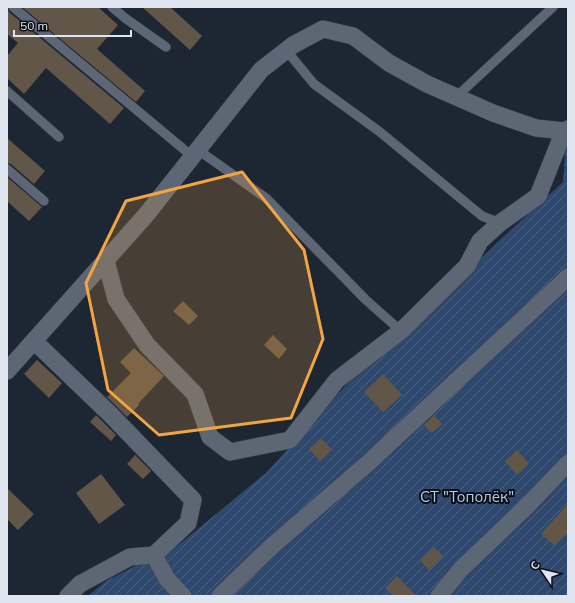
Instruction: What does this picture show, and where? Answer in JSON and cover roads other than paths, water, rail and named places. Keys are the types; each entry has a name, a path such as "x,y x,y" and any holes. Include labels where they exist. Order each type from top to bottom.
{"street":[{"path":"7,372 146,215 261,70 293,45 323,30 353,36 389,63 427,84 493,113 536,128 566,130 538,196 500,223 480,242 466,266 401,331 338,380 290,440 230,452 210,437 195,394 147,345 116,300 106,261"},
{"path":"220,596 272,546 373,458 568,277"},
{"path":"34,341 111,415 193,500 188,523 154,555 130,557 80,584 68,596"},
{"path":"439,596 461,570 528,505 568,463"},
{"path":"154,555 167,579 183,596"}],"lane":[{"path":"13,7 196,153 266,198 366,300 401,331"},
{"path":"112,7 166,47"},
{"path":"456,97 553,7"},
{"path":"286,50 314,84 380,132 482,216 500,223"},
{"path":"7,91 59,136"},
{"path":"7,169 44,201"}],"park label":[{"name":"СТ \"Тополёк\"","path":"467,497"}]}
